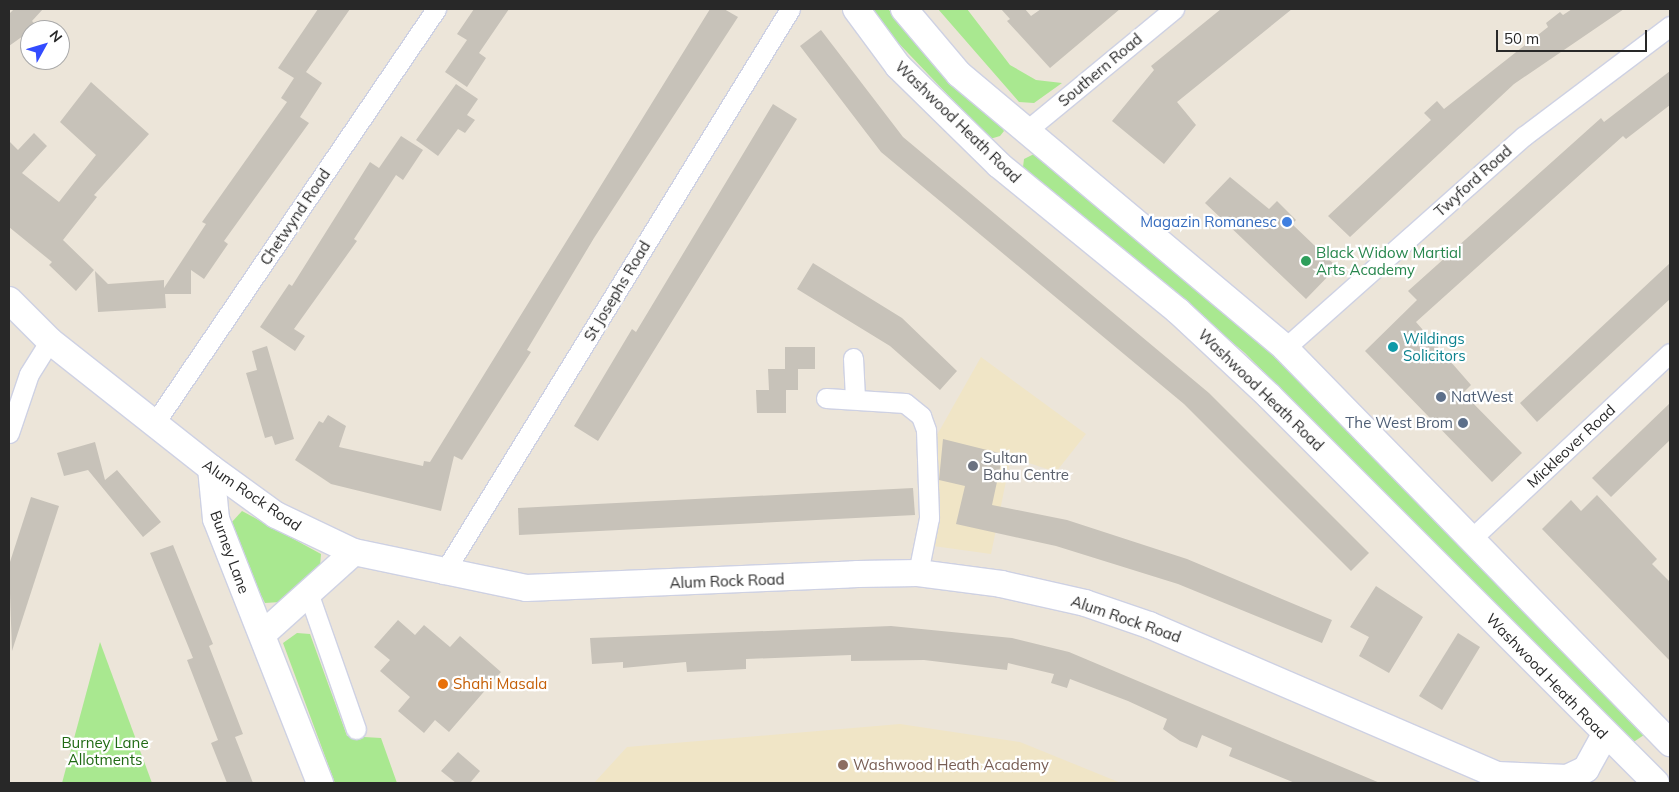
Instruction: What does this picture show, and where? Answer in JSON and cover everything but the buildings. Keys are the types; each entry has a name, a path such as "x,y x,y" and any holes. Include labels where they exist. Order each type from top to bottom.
{"main road":[{"name":"Washwood Heath Road","path":"856,9 898,66 1001,167 1178,311 1269,396 1605,735 1656,783"},
{"path":"904,9 960,74 1285,348 1670,743"},
{"path":"1001,167 1026,131"},
{"name":"Alum Rock Road","path":"9,300 50,341 210,468 276,515 354,552 444,574 526,588 918,573 1001,584 1084,602 1140,621 1506,779 1567,778 1586,769 1605,735"},
{"name":"Burney Lane","path":"210,468 216,519 263,634 320,783"},
{"path":"263,634 309,595 354,552"}],"street":[{"name":"Chetwynd Road","path":"154,424 436,9"},
{"name":"St Josephs Road","path":"444,574 790,9"},
{"name":"Southern Road","path":"1026,131 1174,9"},
{"name":"Twyford Road","path":"1285,348 1524,136 1670,26"},
{"path":"9,433 29,374 50,341"},
{"name":"Mickleover Road","path":"1471,539 1670,353"},
{"path":"853,358 855,398"},
{"path":"826,398 855,398 905,403 921,416 926,430 929,518 918,573"},
{"path":"309,595 356,729"}],"shaded area":[{"path":"981,357 1086,434 1056,472 1011,457 991,554 926,545 933,442"},
{"name":"Washwood Heath Academy","path":"900,724 1020,742 1121,783 594,783 627,747"}],"green space":[{"path":"866,9 888,9 940,68 999,124 1004,131 1000,136 990,139"},
{"path":"938,9 967,9 1010,65 1036,80 1062,83 1034,103 1019,102"},
{"path":"1034,154 1276,352 1644,735 1632,743 1245,353 1023,167 1024,159"},
{"path":"242,511 321,554 320,567 280,602 265,603 231,536 231,523"},
{"path":"297,633 310,634 347,736 381,738 397,783 335,783 283,643"},
{"name":"Burney Lane Allotments","path":"100,642 152,783 62,783"}],"place":[{"name":"Magazin Romanesc","path":"1287,222"},
{"name":"Black Widow Martial Arts Academy","path":"1306,261"},
{"name":"Wildings Solicitors","path":"1393,347"},
{"name":"NatWest","path":"1441,397"},
{"name":"The West Brom","path":"1463,423"},
{"name":"Sultan Bahu Centre","path":"973,466"},
{"name":"Shahi Masala","path":"443,684"},
{"name":"Washwood Heath Academy","path":"843,765"}]}
